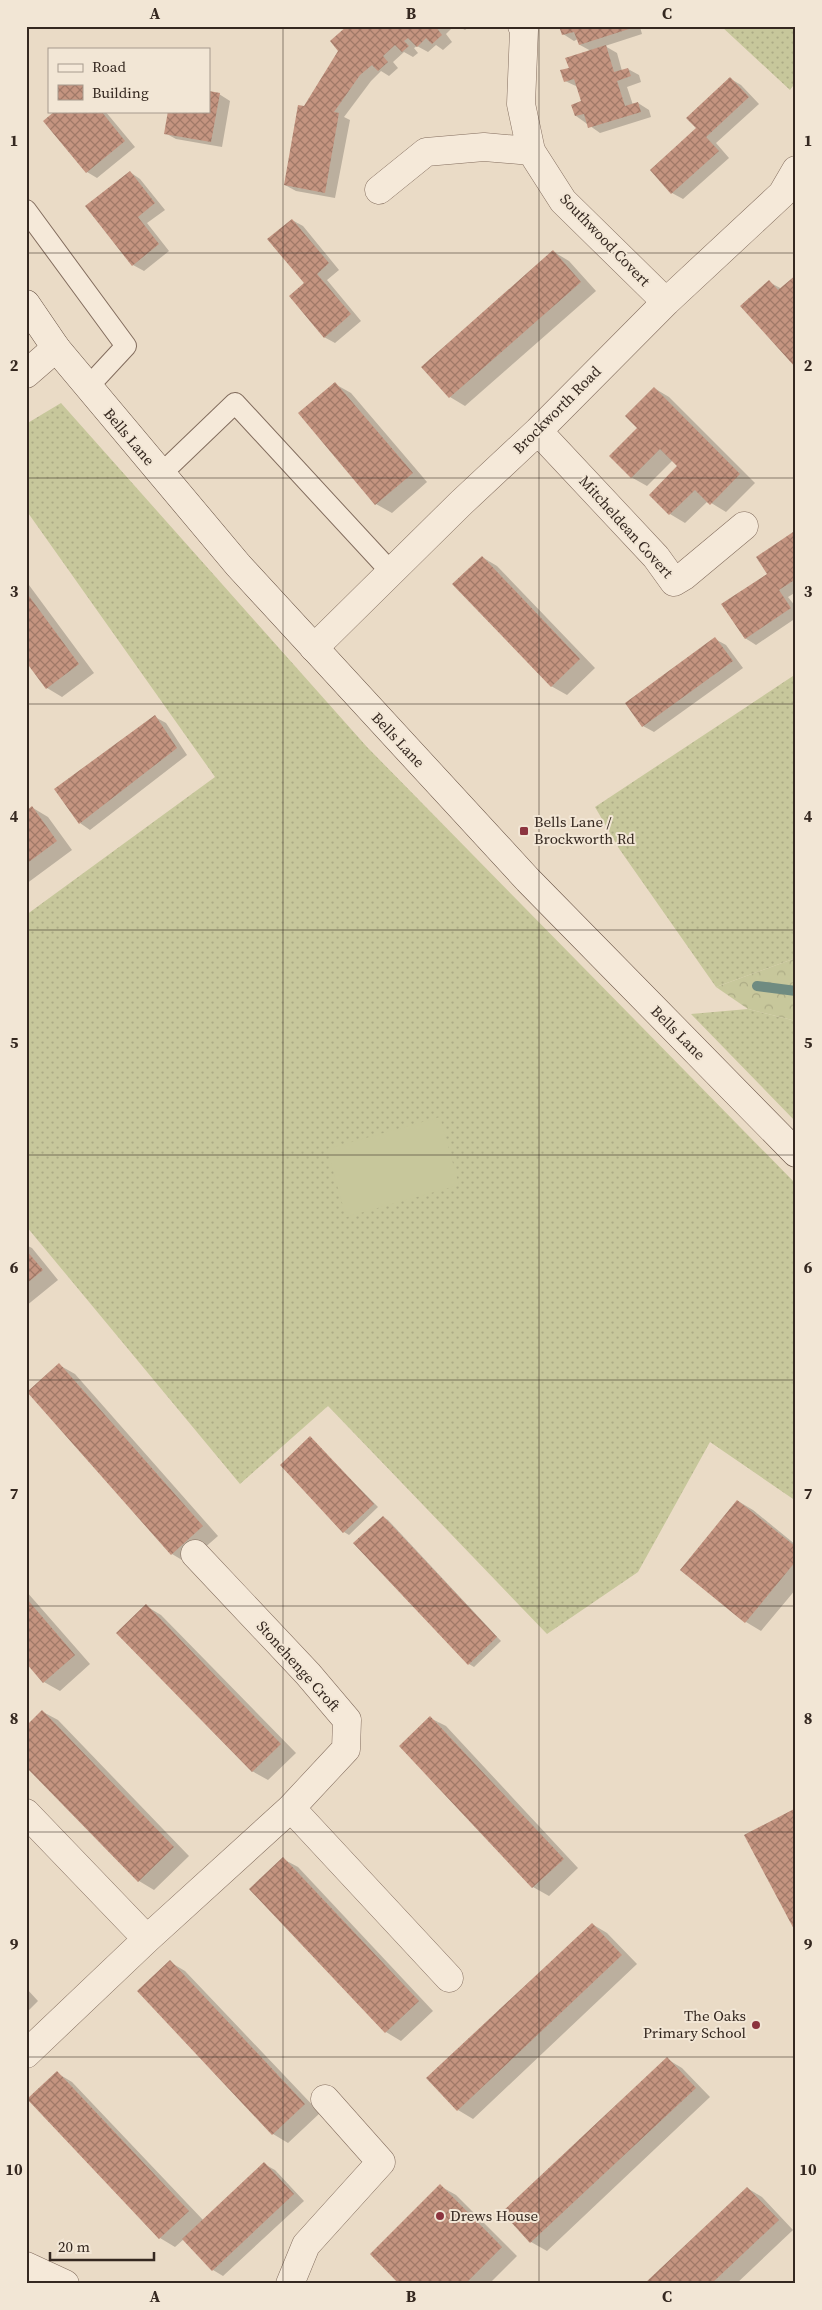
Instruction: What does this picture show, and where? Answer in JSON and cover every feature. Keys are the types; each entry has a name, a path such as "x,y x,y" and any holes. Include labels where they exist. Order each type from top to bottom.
{"street":[{"name":"Southwood Covert","path":"522,26 524,30 521,104 531,151 563,201 666,302"},
{"path":"379,190 426,152 484,148 531,151"},
{"name":"Brockworth Road","path":"314,648 538,431 666,302 789,200 796,170"},
{"name":"Bells Lane","path":"26,304 56,348 238,565 528,880 796,1153"},
{"path":"26,374 56,348"},
{"name":"Mitcheldean Covert","path":"538,431 656,556 674,582 684,576 744,526"},
{"name":"Stonehenge Croft","path":"26,2054 291,1808 346,1749 347,1720 308,1674 194,1554"},
{"path":"291,1808 449,1978"},
{"path":"26,1813 147,1940"},
{"path":"290,2284 306,2245 381,2162 325,2099"},
{"path":"26,2266 65,2284"}],"lane":[{"path":"26,210 126,346 88,387"},
{"path":"161,474 235,403 391,572"}],"green space":[{"path":"721,26 796,26 796,82 790,90"},
{"path":"61,403 367,747 796,1184 796,1501 710,1442 638,1572 547,1634 328,1406 240,1484 26,1226 26,915 215,777 26,510 26,424"},
{"path":"796,674 796,958 716,987 620,850 595,807"},
{"path":"796,958 796,1021 748,1009 716,987"},
{"path":"748,1009 796,1021 796,1122 691,1014"},
{"path":"440,1117 459,1185 346,1217 327,1149"}],"building":[{"path":"347,26 437,26 442,35 432,44 426,38 417,47 408,38 404,41 409,46 402,52 395,45 383,56 388,62 378,71 372,65 360,75 334,112 339,113 325,193 284,185 298,105 304,106 338,51 330,41"},
{"path":"559,26 631,26 632,28 579,45 574,32 562,35"},
{"path":"606,45 614,72 628,68 631,76 617,81 625,106 638,102 641,112 588,128 584,114 575,116 571,105 581,101 574,79 564,82 560,70 569,68 565,58"},
{"path":"730,77 749,97 706,137 719,151 671,194 650,170 696,128 686,118"},
{"path":"210,91 220,93 211,142 164,134 168,112 210,112"},
{"path":"54,112 102,112 125,141 86,173 43,121"},
{"path":"130,171 155,203 138,217 159,244 132,266 85,206"},
{"path":"292,219 329,263 317,274 351,314 324,338 289,296 304,283 267,239"},
{"path":"553,250 581,282 449,398 421,367"},
{"path":"796,275 796,368 740,306 769,280 778,290"},
{"path":"335,382 413,473 375,505 298,413"},
{"path":"654,387 740,474 710,505 695,490 669,515 649,495 677,466 660,449 631,478 609,456 637,428 625,416"},
{"path":"796,530 796,579 779,590 791,608 745,639 721,604 767,574 756,557"},
{"path":"482,556 580,659 551,687 452,584"},
{"path":"26,592 79,664 46,689 26,662"},
{"path":"715,637 733,661 642,727 625,703"},
{"path":"155,715 177,748 79,824 54,789"},
{"path":"32,806 57,841 26,864 26,811"},
{"path":"26,1250 43,1270 26,1284"},
{"path":"59,1363 203,1526 171,1555 27,1392"},
{"path":"310,1436 374,1504 343,1533 280,1465"},
{"path":"737,1500 796,1547 796,1561 745,1623 680,1570"},
{"path":"383,1516 497,1637 468,1665 353,1543"},
{"path":"26,1598 75,1655 43,1683 26,1663"},
{"path":"146,1604 281,1744 252,1772 116,1633"},
{"path":"42,1710 174,1847 138,1882 26,1767 26,1726"},
{"path":"430,1716 564,1859 532,1888 399,1746"},
{"path":"796,1808 796,1933 744,1835"},
{"path":"283,1857 419,2001 385,2033 249,1889"},
{"path":"592,1923 622,1955 457,2111 426,2078"},
{"path":"170,1960 305,2104 272,2135 137,1991"},
{"path":"667,2057 696,2088 530,2243 502,2212"},
{"path":"57,2071 189,2211 159,2239 27,2099"},
{"path":"264,2162 294,2194 212,2271 182,2239"},
{"name":"Drews House","path":"440,2184 502,2247 465,2284 399,2284 370,2254"},
{"path":"747,2187 779,2220 711,2284 644,2284"}],"waterway":[{"path":"757,986 796,991"}],"place":[{"name":"Bells Lane / Brockworth Rd","path":"524,831"},
{"name":"The Oaks Primary School","path":"756,2025"},
{"name":"Drews House","path":"440,2216"}]}
